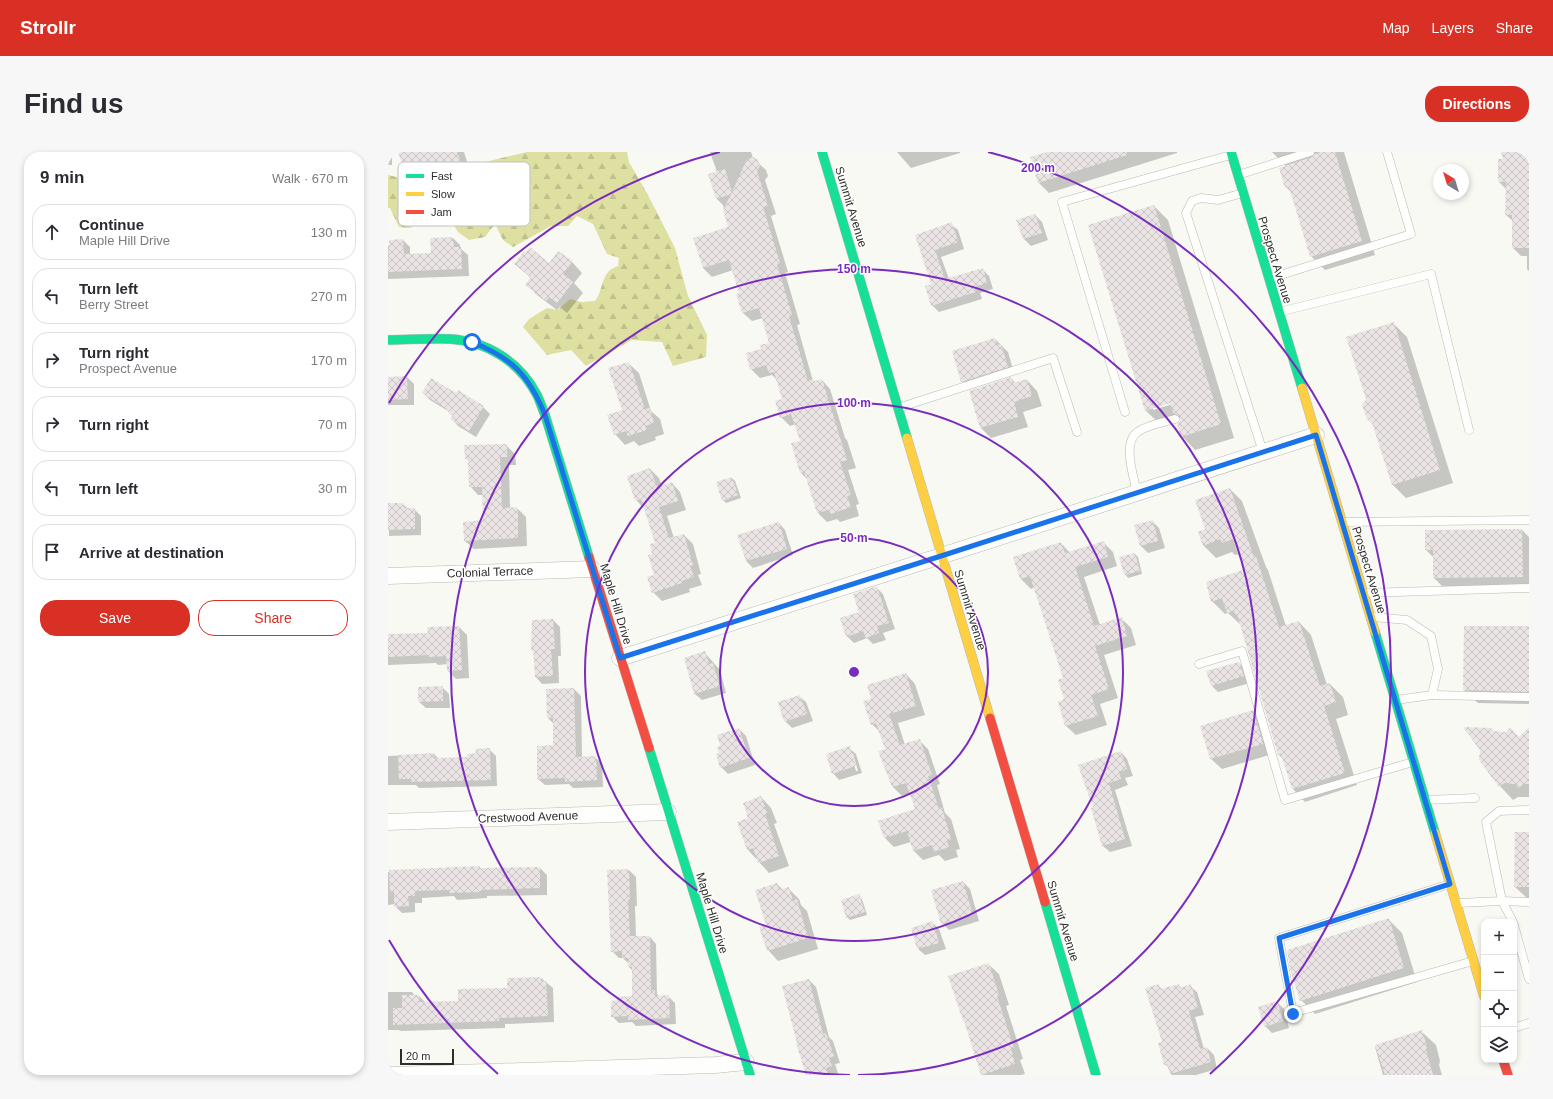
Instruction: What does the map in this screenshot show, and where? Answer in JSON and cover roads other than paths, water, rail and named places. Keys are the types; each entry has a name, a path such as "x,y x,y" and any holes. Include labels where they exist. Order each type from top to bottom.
{"street":[{"name":"Summit Avenue","path":"822,152 1096,1075"},
{"name":"Prospect Avenue","path":"1231,153 1483,991"},
{"name":"Maple Hill Drive","path":"388,340 451,339 472,342 491,350 503,358 525,377 537,395 545,415 748,1068"},
{"path":"620,658 1316,435"},
{"name":"Colonial Terrace","path":"388,576 592,569"},
{"name":"Crestwood Avenue","path":"388,822 668,812"},
{"path":"1504,1063 1508,1075"},
{"path":"392,1075 715,1065 748,1068"}],"lane":[{"path":"1237,175 1310,152"},
{"path":"1269,279 1411,234 1387,152"},
{"path":"1125,412 1062,202 1231,153"},
{"path":"1243,193 1218,200 1201,198 1192,201 1186,213 1263,452"},
{"path":"1279,313 1431,274 1469,430"},
{"path":"898,408 1053,358 1077,432"},
{"path":"1137,493 1129,452 1131,440 1138,431 1175,419"},
{"path":"1342,522 1529,520"},
{"path":"1363,593 1529,588"},
{"path":"1370,616 1407,620 1431,636 1438,669 1432,695"},
{"path":"1199,664 1242,651 1285,800 1414,762"},
{"path":"1395,700 1432,695 1529,697"},
{"path":"1425,800 1475,798"},
{"path":"1511,919 1502,901 1486,822 1499,811 1529,810"},
{"path":"1450,884 1279,938 1293,1014 1474,961"},
{"path":"1456,903 1502,901 1529,902"},
{"path":"1517,936 1529,978"},
{"path":"1517,1027 1529,1023"}]}
